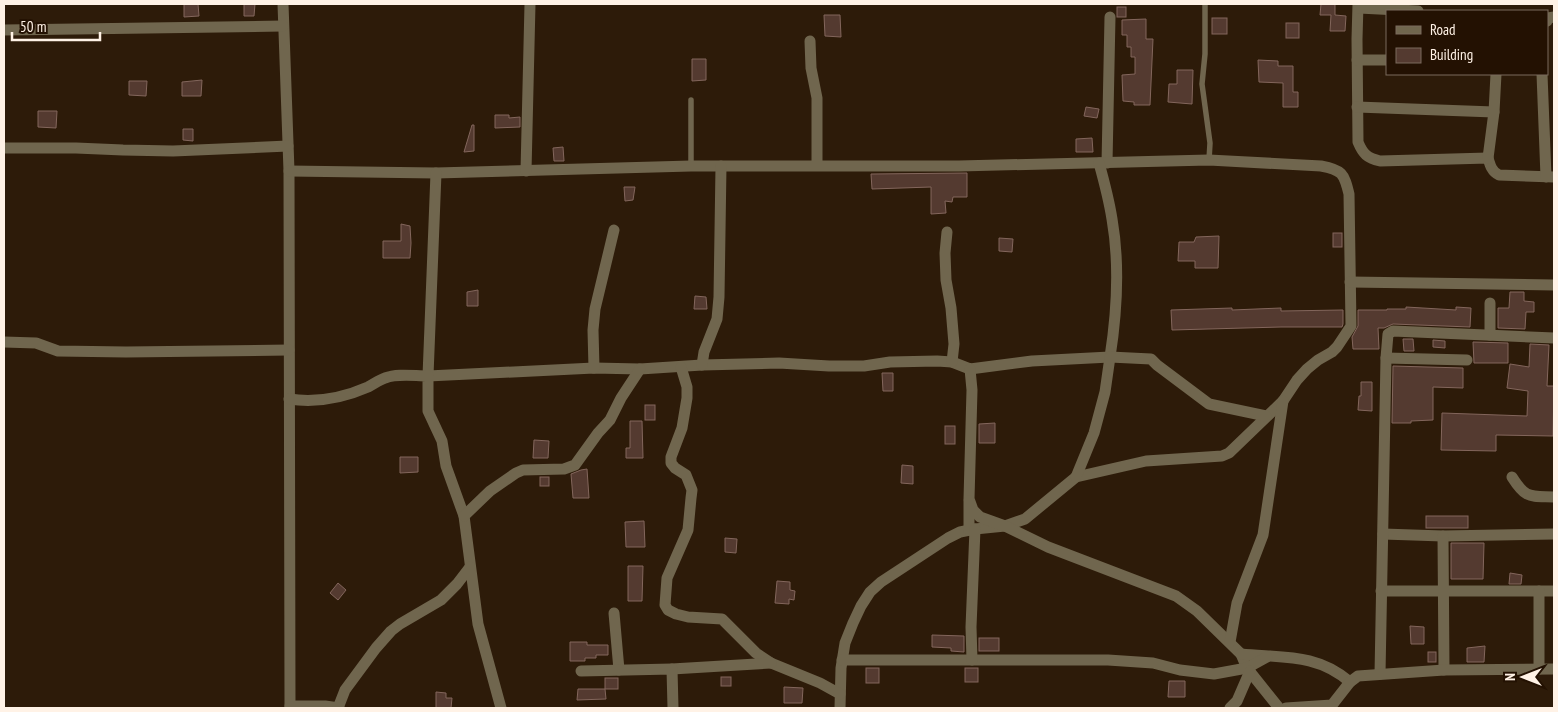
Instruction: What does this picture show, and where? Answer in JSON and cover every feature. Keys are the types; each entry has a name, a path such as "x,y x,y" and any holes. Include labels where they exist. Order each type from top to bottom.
{"street":[{"path":"283,4 288,146 290,707 339,708 345,690 391,631 441,600 470,567"},
{"path":"526,171 530,4"},
{"path":"1406,10 1359,6 1357,107 1358,142 1361,151 1366,156 1380,161 1488,158"},
{"path":"1076,477 1094,432 1105,392 1116,309 1116,261 1103,163 1110,17"},
{"path":"4,30 283,26"},
{"path":"810,41 811,68 817,98 817,165"},
{"path":"1357,60 1386,60"},
{"path":"1496,75 1494,112 1488,158 1492,169 1499,175 1550,177 1549,128 1542,75"},
{"path":"1357,107 1494,112"},
{"path":"4,148 174,151 288,146"},
{"path":"288,172 436,173 691,166 959,166 1209,160 1321,166 1335,169 1342,173 1349,194 1351,326 1337,347 1307,369 1283,401 1229,453 1222,456 1146,461 1076,477 1025,519 1005,526 960,532 881,582 870,592 853,623 845,643 842,660 840,708"},
{"path":"702,365 704,352 717,319 719,298 720,166"},
{"path":"436,173 428,411 442,441 446,466 464,516 478,624 501,708"},
{"path":"594,368 593,330 595,309 614,230"},
{"path":"947,232 945,271 954,344 952,362"},
{"path":"1350,282 1554,285"},
{"path":"1490,303 1490,335"},
{"path":"1380,674 1388,334 1393,330 1554,338"},
{"path":"4,342 36,343 58,351 289,350"},
{"path":"289,399 310,402 327,399 368,387 385,378 402,375 428,376 594,368 640,369 778,363 864,366 890,362 937,361 952,362 970,369 1032,361 1110,357 1150,359 1209,404 1266,416"},
{"path":"1386,358 1466,360"},
{"path":"681,367 687,387 687,398 682,428 671,456 671,463 686,475 692,490 688,530 667,578 665,604 668,610 676,614 722,620 756,653 771,663 820,683 840,694"},
{"path":"464,516 490,491 516,473 523,470 564,469 576,465 598,433 610,420 620,398 640,369"},
{"path":"970,369 972,390 969,500 972,530 972,660"},
{"path":"1230,642 1237,603 1264,536 1283,401"},
{"path":"1512,477 1525,494 1554,497"},
{"path":"969,500 973,510 980,517 1005,526 1048,547 1176,596 1197,611 1230,642 1241,654 1248,670 1279,708"},
{"path":"1383,534 1443,536 1554,534"},
{"path":"1443,536 1444,670"},
{"path":"1381,591 1554,591"},
{"path":"1539,591 1539,669"},
{"path":"614,613 619,670"},
{"path":"1241,654 1300,658 1315,662 1341,674 1350,682"},
{"path":"842,660 1108,660 1148,662 1180,670 1214,674 1248,670 1267,657"},
{"path":"581,671 672,669 771,663"},
{"path":"672,669 673,708"},
{"path":"1286,708 1332,706 1350,682 1358,676 1444,670 1554,669"},
{"path":"1230,708 1237,701 1248,670"}],"lane":[{"path":"1205,4 1205,54 1202,84 1210,143 1209,160"},
{"path":"691,100 691,166"}],"building":[{"path":"184,4 198,4 199,16 184,17"},
{"path":"244,4 255,4 254,16 244,16"},
{"path":"1321,4 1335,4 1335,15 1346,16 1345,31 1330,31 1331,15 1320,15"},
{"path":"1117,7 1126,7 1126,17 1117,17"},
{"path":"824,15 840,15 841,37 825,36"},
{"path":"1212,18 1227,18 1227,34 1212,34"},
{"path":"1146,19 1146,39 1153,39 1150,105 1134,105 1134,102 1123,101 1122,75 1135,74 1135,57 1131,57 1131,47 1127,47 1127,35 1122,35 1122,20"},
{"path":"1286,23 1299,23 1299,38 1286,38"},
{"path":"692,59 706,59 706,80 692,81"},
{"path":"1258,60 1278,61 1278,66 1293,66 1293,92 1298,92 1298,107 1283,107 1283,83 1259,82"},
{"path":"1177,70 1193,70 1192,104 1168,102 1169,84 1177,84"},
{"path":"202,80 201,96 182,96 182,82"},
{"path":"129,81 147,81 146,96 129,95"},
{"path":"1086,107 1099,109 1097,118 1084,116"},
{"path":"38,111 57,111 56,128 38,127"},
{"path":"495,115 509,115 509,118 520,117 520,127 495,128"},
{"path":"472,125 474,125 474,151 464,152"},
{"path":"183,129 193,129 193,141 183,140"},
{"path":"1092,138 1093,152 1076,152 1076,139"},
{"path":"563,147 564,161 554,161 553,148"},
{"path":"967,173 967,197 953,197 952,202 945,201 946,213 931,214 931,187 872,189 871,174"},
{"path":"624,187 635,187 633,200 625,201"},
{"path":"401,224 410,226 410,258 383,258 383,241 401,241"},
{"path":"1333,233 1342,233 1342,247 1333,247"},
{"path":"1219,236 1218,268 1195,268 1195,261 1178,261 1179,242 1194,242 1196,237"},
{"path":"999,238 1013,239 1012,252 999,251"},
{"path":"478,290 478,306 467,306 467,292"},
{"path":"1510,292 1524,292 1524,301 1534,302 1534,312 1526,312 1525,329 1498,328 1498,308 1509,308"},
{"path":"695,296 706,297 707,309 694,309"},
{"path":"1406,307 1456,310 1456,307 1471,308 1470,327 1393,324 1384,328 1378,328 1379,349 1353,349 1352,337 1358,326 1358,310 1406,309"},
{"path":"1232,308 1232,310 1281,308 1281,311 1343,310 1343,324 1342,327 1172,330 1171,310"},
{"path":"1403,339 1413,339 1414,351 1404,351"},
{"path":"1433,340 1445,341 1445,348 1433,347"},
{"path":"1473,342 1508,343 1508,363 1474,363"},
{"path":"1530,344 1549,345 1547,386 1554,386 1553,436 1496,435 1496,451 1441,450 1442,413 1527,416 1528,391 1507,388 1510,364 1529,367"},
{"path":"1393,366 1463,368 1463,388 1433,387 1433,420 1392,423"},
{"path":"882,373 893,373 893,391 883,391"},
{"path":"1361,382 1372,382 1372,411 1358,410"},
{"path":"645,405 655,405 655,420 645,420"},
{"path":"630,421 642,421 643,458 626,458 626,448 630,448"},
{"path":"995,423 995,443 979,443 979,424"},
{"path":"945,426 955,426 955,444 945,444"},
{"path":"534,440 549,441 548,458 533,458"},
{"path":"400,457 418,457 418,472 400,473"},
{"path":"902,465 913,466 913,484 901,483"},
{"path":"587,469 589,498 573,498 571,474"},
{"path":"540,477 549,477 549,486 540,486"},
{"path":"1426,516 1468,516 1468,528 1426,528"},
{"path":"644,521 645,547 626,547 625,522"},
{"path":"725,538 737,539 736,553 725,552"},
{"path":"1451,543 1484,543 1483,579 1451,579"},
{"path":"628,566 643,566 642,601 628,601"},
{"path":"1510,573 1522,575 1521,584 1509,584"},
{"path":"777,581 790,582 790,590 795,591 794,600 789,599 789,604 775,603"},
{"path":"338,583 346,590 338,600 330,593"},
{"path":"1410,626 1424,627 1424,644 1411,644"},
{"path":"932,635 964,636 964,652 951,651 951,648 932,647"},
{"path":"979,638 999,638 999,651 979,651"},
{"path":"570,642 587,642 587,645 608,645 608,655 596,655 596,658 585,658 585,661 570,661"},
{"path":"1485,646 1484,662 1467,662 1467,648"},
{"path":"1428,652 1436,652 1436,662 1428,662"},
{"path":"866,668 879,668 879,683 866,683"},
{"path":"965,668 978,668 978,682 965,682"},
{"path":"721,677 731,677 731,686 721,686"},
{"path":"605,678 618,678 618,689 605,689"},
{"path":"1169,681 1185,681 1185,697 1168,697"},
{"path":"784,687 803,688 802,703 784,703"},
{"path":"578,689 605,689 606,699 577,700"},
{"path":"436,692 446,693 446,698 452,698 451,708 436,708"}]}
